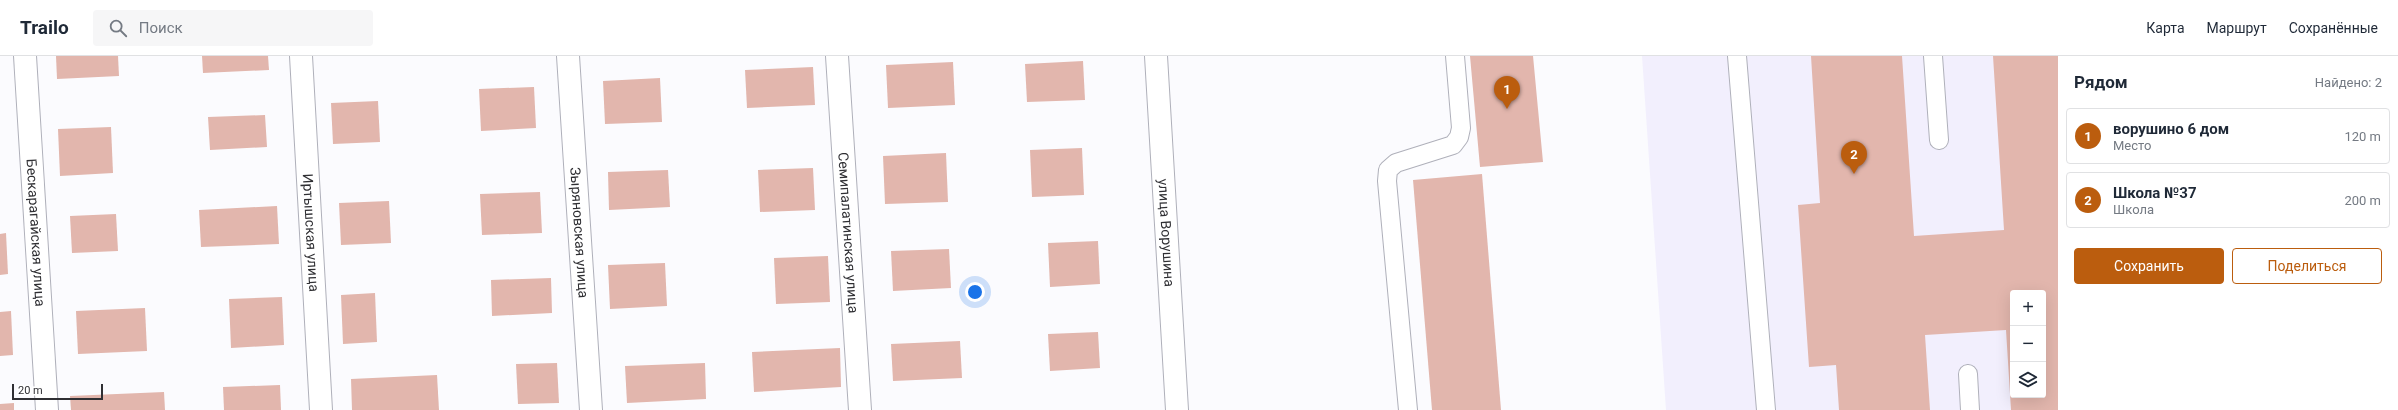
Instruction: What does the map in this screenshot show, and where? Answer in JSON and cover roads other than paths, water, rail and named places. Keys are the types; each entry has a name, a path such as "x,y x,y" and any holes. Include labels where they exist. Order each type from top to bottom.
{"street":[{"name":"Бескарагайская улица","path":"25,56 47,410"},
{"name":"Иртышская улица","path":"301,56 321,410"},
{"name":"Зыряновская улица","path":"568,56 591,410"},
{"name":"Семипалатинская улица","path":"837,56 860,410"},
{"name":"улица Ворушина","path":"1156,56 1177,410"}],"lane":[{"path":"1408,410 1386,180 1388,170 1396,163 1453,145 1458,137 1461,128 1455,56"},
{"path":"1737,56 1766,410"},
{"path":"1932,56 1939,140"},
{"path":"1968,374 1970,410"}],"place":[{"name":"ворушино 6 дом","path":"1507,109"},
{"name":"Школа №37","path":"1854,174"}]}
